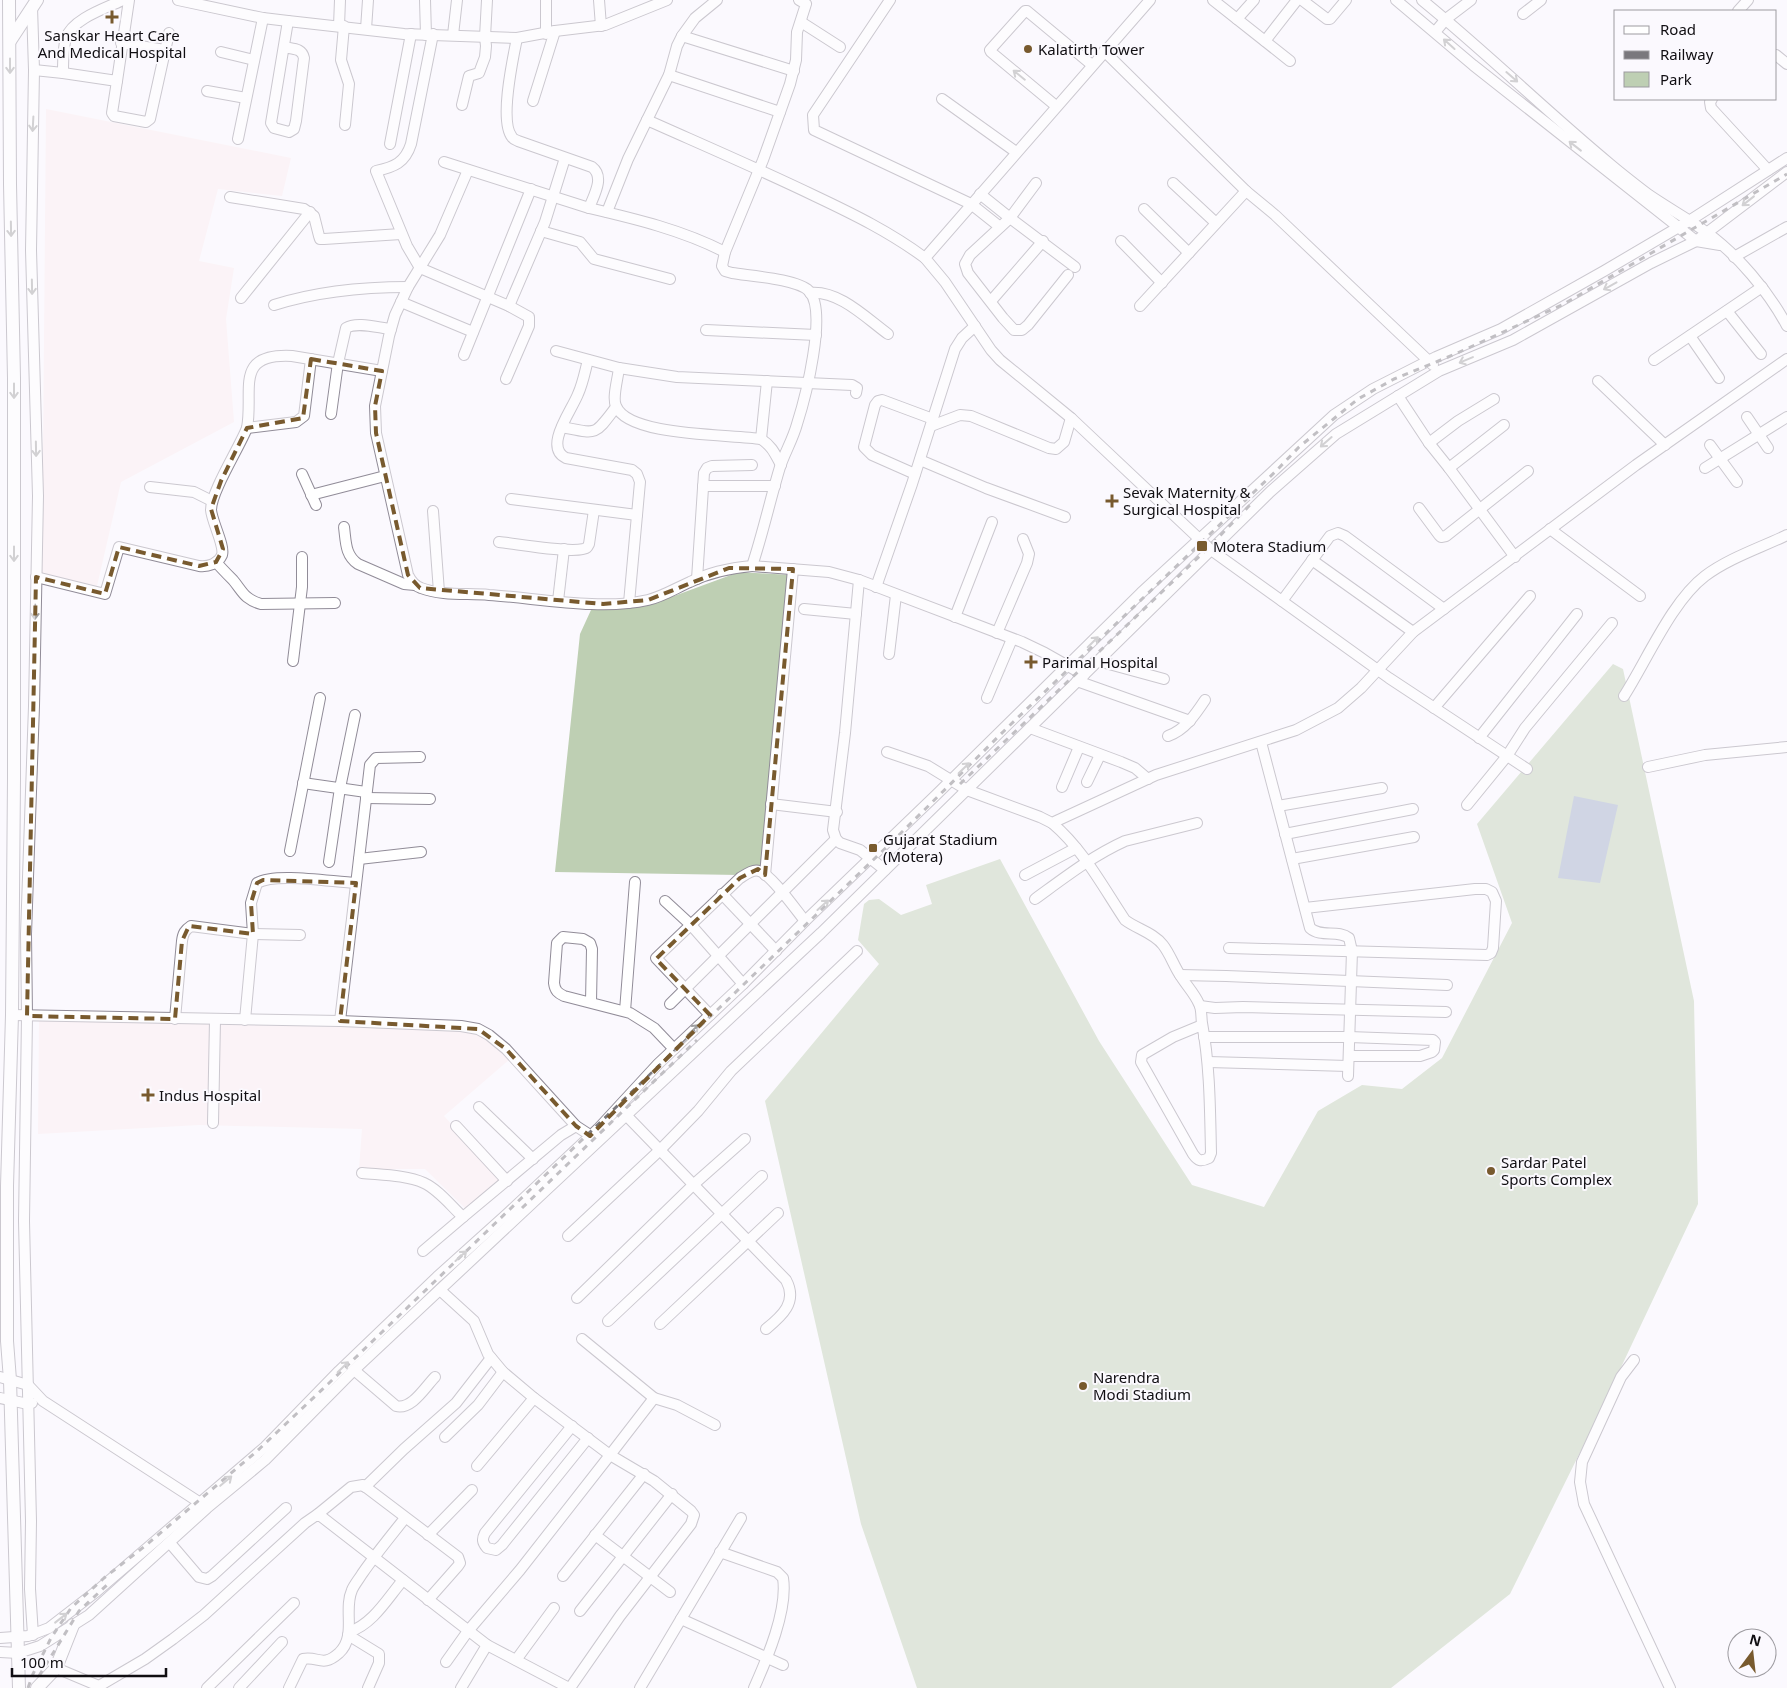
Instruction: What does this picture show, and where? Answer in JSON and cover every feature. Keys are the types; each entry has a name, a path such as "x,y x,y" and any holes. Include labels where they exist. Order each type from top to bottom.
{"main road":[{"path":"10,0 14,427 14,778 5,1400 19,1688"},
{"path":"10,41 34,3"},
{"path":"37,1688 56,1668 73,1625"}],"street":[{"path":"63,73 65,39 70,29 77,23 122,0"},
{"path":"129,0 121,43 112,113 114,116 146,122 150,119 169,34"},
{"path":"178,0 263,18 288,21 411,34 517,38 602,26 645,5 667,0"},
{"path":"340,0 341,60 349,84 345,126"},
{"path":"366,29 368,0"},
{"path":"426,0 430,35 411,144 408,154 402,161 393,167 376,172 401,234 420,268 527,315 530,322 506,379"},
{"path":"454,35 457,0"},
{"path":"462,105 468,76 479,73 483,63 486,46 487,0"},
{"path":"533,101 551,32 546,0"},
{"path":"600,0 602,26"},
{"path":"608,212 628,159 669,75 677,46 682,36 695,18 717,0"},
{"path":"890,0 813,115 814,130 971,204 1000,227"},
{"path":"925,258 1150,0"},
{"path":"1214,0 1290,61"},
{"path":"1237,19 1254,0"},
{"path":"1264,41 1297,0"},
{"path":"1302,0 1327,19 1330,19 1346,0"},
{"path":"1396,0 1472,65 1696,241 1721,245"},
{"path":"1422,0 1609,163 1649,195 1708,233 1762,287 1787,326"},
{"path":"1435,32 1446,19 1471,0"},
{"path":"1739,10 1748,0"},
{"path":"752,566 781,465 797,425 816,335 816,308 810,293 803,286 725,271 722,266 760,169 794,71 796,40 804,1"},
{"path":"1523,14 1536,2"},
{"path":"33,1634 30,1589 31,1521 24,1221 27,1016 26,934 34,706 38,496 31,250 34,3"},
{"path":"1056,106 990,50 1027,10 1092,65"},
{"path":"238,139 263,18"},
{"path":"284,48 299,50 303,53 304,58 296,121 294,129 290,132 274,128 271,123 288,21"},
{"path":"800,22 840,47"},
{"path":"390,144 411,34"},
{"path":"682,36 794,71"},
{"path":"517,38 508,88 508,129 512,137 518,141 592,166 597,170 599,181 589,208"},
{"path":"121,43 165,50"},
{"path":"1104,51 1246,190 1275,215 1439,371"},
{"path":"221,52 254,60"},
{"path":"1777,55 1787,64"},
{"path":"34,70 117,81"},
{"path":"669,75 780,112"},
{"path":"207,91 246,98"},
{"path":"942,99 1016,152"},
{"path":"1711,100 1711,108 1768,170"},
{"path":"647,120 760,169 883,229 925,258 946,282 990,350 1071,418 1198,539 1378,669 1527,769"},
{"path":"510,306 541,231 565,158"},
{"path":"623,1112 674,1048 743,984 805,921 1198,539 1334,415 1373,389 1500,328 1690,221 1787,158"},
{"path":"444,162 589,208 650,222 682,232 726,252"},
{"path":"415,585 408,575 385,476 374,420 375,406 391,329 401,302 440,234 468,170"},
{"path":"0,1652 18,1653 40,1646 89,1615 170,1543 203,1506 416,1297 821,933 1211,550 1299,465 1336,434 1439,371 1512,340 1651,263 1696,241 1779,176 1787,172"},
{"path":"980,194 1010,218 1043,242 1072,271 1022,330 1014,330 1003,318 968,273 966,264 970,254 1010,218 1036,183"},
{"path":"1173,183 1216,223"},
{"path":"464,355 532,189"},
{"path":"1140,306 1246,190"},
{"path":"230,197 296,207 310,212 314,216 320,239 324,240 401,234"},
{"path":"1144,209 1189,253"},
{"path":"241,298 310,212"},
{"path":"1734,257 1787,226"},
{"path":"541,231 584,244 594,259 670,279"},
{"path":"1121,241 1162,283"},
{"path":"991,301 1043,242"},
{"path":"274,305 300,298 375,288 408,287"},
{"path":"1654,360 1762,287"},
{"path":"810,293 820,292 836,296 888,334"},
{"path":"401,302 473,332"},
{"path":"1727,310 1761,354"},
{"path":"331,414 338,363 346,328 360,326 391,329"},
{"path":"876,587 920,460 955,349 962,338 975,326"},
{"path":"706,330 816,335"},
{"path":"1690,336 1718,378"},
{"path":"556,351 619,368 677,377 852,385 857,388 856,393"},
{"path":"36,577 105,594 120,547 199,566 207,566 216,562 221,556 223,549 213,520 212,501 247,428 249,419 249,377 251,370 267,358 278,355 382,371"},
{"path":"247,428 296,422 302,419 305,410 311,359"},
{"path":"1052,823 1148,779 1296,730 1338,708 1413,632 1550,529 1787,359"},
{"path":"588,360 578,395 557,440 557,451 566,458 632,470 637,474 640,482 629,603"},
{"path":"619,368 615,400 616,407 631,421 653,429 761,439 773,449 781,465"},
{"path":"761,439 767,381"},
{"path":"1598,381 1666,445"},
{"path":"1398,396 1429,442 1515,557"},
{"path":"1429,442 1458,421 1494,399"},
{"path":"915,474 872,455 864,447 875,405 878,401 891,402 932,422 960,415 971,416 1049,448 1056,449 1064,442 1071,418"},
{"path":"562,427 592,432 599,430 616,407"},
{"path":"1748,417 1768,448"},
{"path":"1705,468 1787,417"},
{"path":"1449,468 1504,425"},
{"path":"1710,445 1737,482"},
{"path":"920,460 986,488 1065,517"},
{"path":"697,579 704,473 707,468 712,466 752,464"},
{"path":"1419,508 1439,535 1444,537 1528,471"},
{"path":"302,474 316,505"},
{"path":"311,495 385,476"},
{"path":"703,486 775,486"},
{"path":"150,487 194,492 212,501"},
{"path":"511,499 637,515"},
{"path":"499,542 582,550 587,548 589,544 594,510"},
{"path":"433,511 439,592"},
{"path":"955,617 992,522"},
{"path":"344,527 348,554 358,564 404,584 439,592 603,604 629,603 648,600 670,593 697,579 729,568 752,566 829,572 859,580 1012,639 1045,653 1068,666 1080,678 1190,721"},
{"path":"1550,529 1640,596"},
{"path":"1282,601 1330,536 1338,533 1345,536 1444,609"},
{"path":"1624,696 1676,608 1687,593 1705,576 1729,562 1787,535"},
{"path":"997,633 1027,563 1029,554 1023,539"},
{"path":"558,600 564,549"},
{"path":"293,660 300,604 302,557"},
{"path":"1312,560 1413,632"},
{"path":"216,562 245,596 253,602 260,604 335,603"},
{"path":"765,876 793,569"},
{"path":"859,580 837,812 833,830 836,839 840,843 860,850 885,870"},
{"path":"889,654 896,595"},
{"path":"1434,708 1530,596"},
{"path":"804,609 856,614"},
{"path":"1479,738 1577,614"},
{"path":"1467,804 1507,756 1525,728 1612,623"},
{"path":"987,698 1012,639"},
{"path":"1098,660 1164,679"},
{"path":"290,851 320,698"},
{"path":"1168,736 1190,721 1205,700"},
{"path":"330,862 340,788 355,715"},
{"path":"1030,728 1135,768 1148,779"},
{"path":"1261,742 1310,928 1317,933 1346,936 1349,938 1352,951 1348,1066"},
{"path":"1062,787 1079,747"},
{"path":"1648,767 1705,756 1787,747"},
{"path":"887,752 928,766 967,790 1052,823 1066,835 1087,862 1125,920 1156,938 1163,945 1180,976 1200,1006 1208,1062 1211,1153 1209,1158 1201,1161 1197,1160 1193,1154 1140,1058 1173,1037 1202,1024"},
{"path":"1087,782 1100,755"},
{"path":"340,1021 370,765 376,758 420,757"},
{"path":"303,783 340,788 366,795 430,799"},
{"path":"1278,806 1382,788"},
{"path":"771,804 837,812"},
{"path":"1285,834 1413,809"},
{"path":"1035,898 1087,862 1125,841 1197,823"},
{"path":"1292,859 1414,837"},
{"path":"670,1004 752,925 836,839"},
{"path":"1025,875 1076,848"},
{"path":"359,859 421,852"},
{"path":"710,1015 656,958 740,878 755,870 760,871 772,880 805,921"},
{"path":"246,1020 253,934 251,903 257,883 263,880 278,878 356,884"},
{"path":"625,1011 635,882"},
{"path":"1229,948 1487,955 1493,948 1495,895 1486,889 1305,908"},
{"path":"722,894 776,951"},
{"path":"665,901 690,925 743,984"},
{"path":"175,1019 182,941 183,934 187,929 192,926 253,934 300,935"},
{"path":"591,1002 592,949 590,943 583,939 563,937 558,943 555,990 564,996 625,1011 644,1020 674,1048"},
{"path":"568,1236 660,1150 698,1111 731,1071 858,951"},
{"path":"1180,976 1351,980 1448,985"},
{"path":"1200,1006 1215,1008 1446,1012"},
{"path":"12,1015 340,1021 461,1026 478,1029 489,1035 506,1049 576,1126 595,1138"},
{"path":"213,1123 215,1020"},
{"path":"1204,1037 1349,1037 1433,1040 1435,1042 1432,1052 1420,1056 1348,1066 1208,1062"},
{"path":"479,1108 533,1159"},
{"path":"623,1112 786,1280 789,1286 790,1298 785,1313 766,1329"},
{"path":"456,1126 507,1181"},
{"path":"423,1251 562,1135 576,1126"},
{"path":"0,1638 33,1634 49,1628 203,1506 265,1460 354,1370 440,1290 595,1138"},
{"path":"577,1298 693,1185 745,1139"},
{"path":"362,1173 414,1179 426,1183 436,1190 462,1217"},
{"path":"608,1321 762,1176"},
{"path":"660,1324 747,1240 778,1213"},
{"path":"318,1514 487,1645 570,1688 620,1616 693,1519 692,1511 672,1494 644,1474 610,1456 503,1372 491,1358 474,1321 440,1290"},
{"path":"582,1339 654,1398 678,1405 716,1425"},
{"path":"365,1487 404,1448 456,1404 491,1358"},
{"path":"1634,1360 1621,1377 1592,1437 1582,1462 1580,1482 1584,1504 1670,1688"},
{"path":"354,1370 396,1406 401,1407 406,1406 415,1399 435,1377"},
{"path":"445,1437 478,1405 503,1372"},
{"path":"5,1378 28,1385 43,1401 203,1506"},
{"path":"477,1466 534,1398"},
{"path":"446,1662 468,1631 520,1570 654,1398"},
{"path":"5,1400 28,1404 43,1401"},
{"path":"572,1426 485,1533 482,1538 487,1548 496,1550 502,1545 588,1438"},
{"path":"563,1576 644,1474"},
{"path":"56,1668 100,1687 174,1639 204,1615 305,1523 351,1487 357,1485 365,1487 458,1557 460,1563 428,1600"},
{"path":"428,1535 472,1490"},
{"path":"580,1612 672,1494"},
{"path":"170,1543 199,1577 207,1579 226,1564 286,1508"},
{"path":"289,1688 303,1659 324,1662 344,1647 349,1633 350,1597 352,1590 373,1558 405,1518"},
{"path":"640,1688 740,1518"},
{"path":"595,1535 670,1592"},
{"path":"720,1552 777,1572 783,1578 778,1625 754,1688"},
{"path":"349,1633 369,1622 403,1580"},
{"path":"207,1688 294,1603"},
{"path":"516,1660 554,1608"},
{"path":"681,1618 783,1665"},
{"path":"349,1633 379,1654 379,1663 368,1688"},
{"path":"239,1688 282,1642"},
{"path":"461,1688 487,1645"}],"highlighted area":[{"path":"311,359 382,371 375,406 376,433 408,575 420,588 603,604 648,600 729,568 793,569 765,875 758,869 740,878 656,959 710,1015 590,1136 576,1126 506,1049 478,1029 340,1021 356,883 263,880 257,883 251,903 253,934 189,926 182,941 175,1019 27,1016 36,577 105,594 119,547 199,566 216,562 223,549 211,509 221,481 247,428 303,418"}],"shaded area":[{"path":"46,109 291,158 282,196 218,189 199,261 234,268 226,319 234,422 121,482 97,586 42,574"},
{"path":"39,1020 460,1030 478,1033 510,1059 444,1116 503,1180 468,1211 425,1169 359,1169 362,1129 199,1125 38,1134"}],"green space":[{"path":"739,572 791,575 769,869 739,875 555,872 580,634 591,610 647,606"},
{"name":"Sardar Patel Sports Complex","path":"1613,664 1623,669 1694,1001 1698,1204 1599,1414 1510,1594 1391,1688 917,1688 861,1524 765,1101 879,964 858,940 864,904 869,900 879,899 901,915 932,904 926,885 1000,859 1099,1041 1192,1185 1264,1207 1318,1111 1362,1085 1402,1089 1442,1058 1512,923 1477,824"}],"water":[{"path":"1574,796 1618,805 1600,883 1558,878"}],"railway":[{"path":"28,1688 51,1638 71,1608 104,1578 145,1546 256,1452 328,1384 896,838 1008,727 1299,447 1358,399 1394,379 1453,355 1562,305 1787,174"},
{"path":"960,784 1206,550 1250,505"},
{"path":"522,1208 697,1040"},
{"path":"39,1676 79,1611 109,1583"}],"place":[{"name":"Sanskar Heart Care And Medical Hospital","path":"112,17"},
{"name":"Kalatirth Tower","path":"1028,49"},
{"name":"Sevak Maternity & Surgical Hospital","path":"1112,501"},
{"name":"Motera Stadium","path":"1202,546"},
{"name":"Parimal Hospital","path":"1031,662"},
{"name":"Gujarat Stadium (Motera)","path":"873,848"},
{"name":"Indus Hospital","path":"148,1095"},
{"name":"Sardar Patel Sports Complex","path":"1491,1171"},
{"name":"Narendra Modi Stadium","path":"1083,1386"}]}
